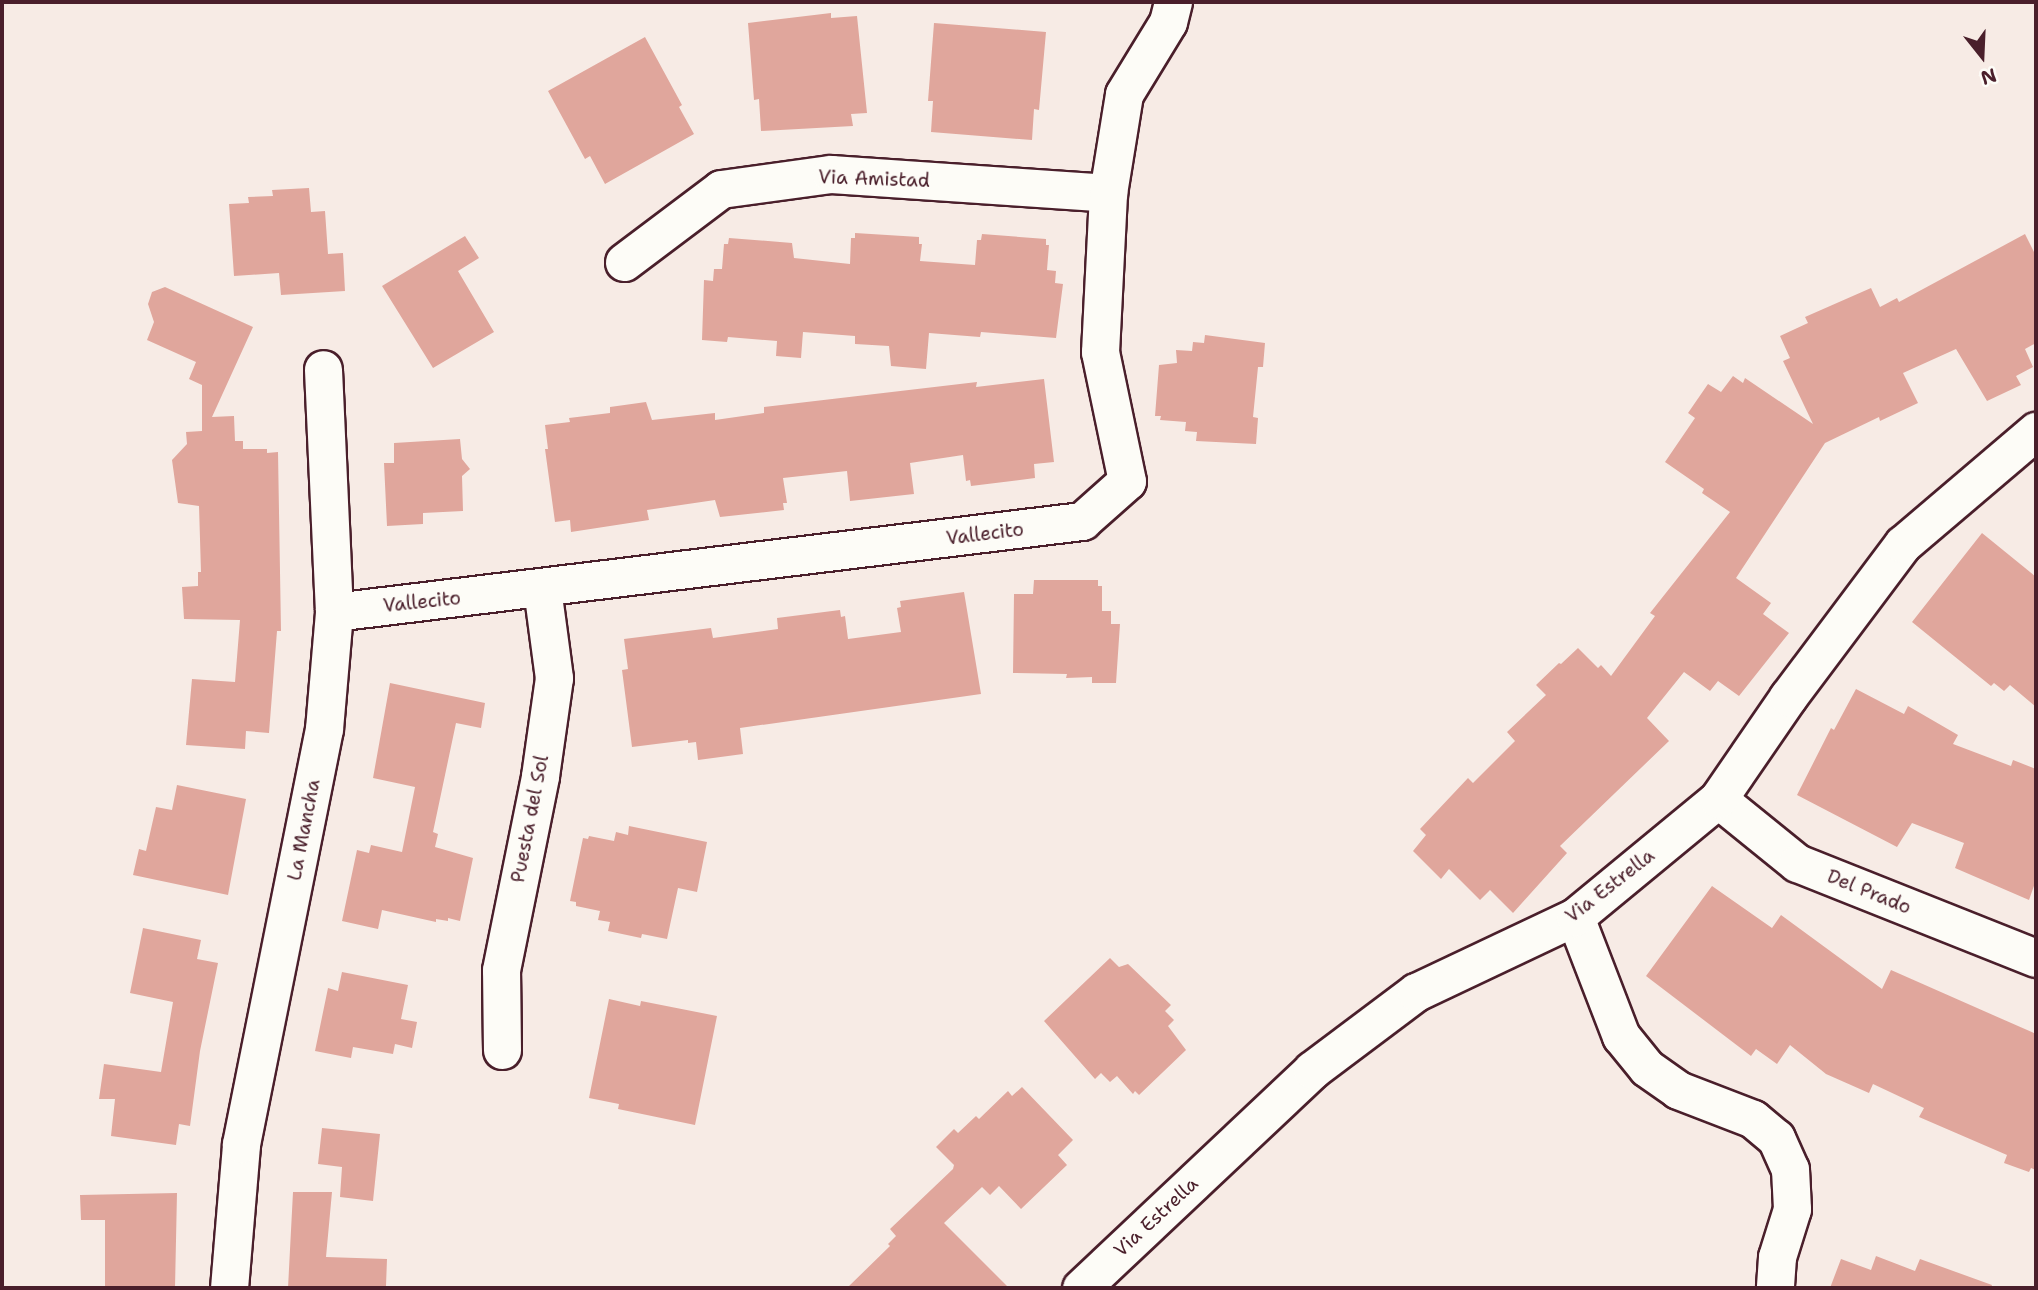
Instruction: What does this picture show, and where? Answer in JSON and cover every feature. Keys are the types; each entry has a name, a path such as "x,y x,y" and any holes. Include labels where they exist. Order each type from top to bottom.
{"street":[{"name":"Vallecito","path":"334,612 1082,522 1126,481 1100,352 1108,193 1124,94 1168,22 1173,2"},
{"name":"Via Amistad","path":"624,262 721,189 831,174 1108,193"},
{"name":"La Mancha","path":"229,1288 241,1144 324,729 334,612 323,369"},
{"name":"Via Estrella","path":"1081,1288 1322,1062 1416,992 1575,917 1718,799 1788,698 1903,544 2036,431"},
{"name":"Puesta del Sol","path":"502,1050 501,970 540,776 554,678 542,588"},
{"name":"Del Prado","path":"1718,799 1797,863 2036,958"},
{"path":"1575,917 1621,1036 1647,1068 1678,1090 1753,1119 1776,1138 1790,1170 1792,1209 1777,1257 1775,1288"}],"building":[{"path":"831,13 831,18 857,16 867,113 851,114 853,126 761,131 759,99 754,100 748,23"},
{"path":"934,23 1046,32 1039,110 1034,109 1032,140 931,132 933,101 928,101"},
{"path":"645,37 682,105 679,107 694,134 605,184 590,156 585,159 548,91"},
{"path":"309,188 311,212 325,211 328,254 343,253 345,291 281,295 279,273 234,276 229,204 249,203 248,197 273,196 272,190"},
{"path":"855,233 919,237 919,244 922,244 920,261 975,265 977,240 981,240 982,234 1046,239 1046,245 1049,245 1047,270 1056,271 1055,283 1063,284 1056,338 981,332 980,337 929,333 926,369 891,366 889,346 855,344 855,336 803,332 801,358 776,356 777,341 728,337 727,342 702,340 704,280 713,281 714,269 722,269 724,244 728,244 729,238 792,243 794,258 850,264 851,238 855,238"},
{"path":"2025,234 2036,256 2036,343 2025,349 2033,367 2016,376 2021,385 1987,401 1956,349 1903,373 1918,403 1880,421 1879,417 1825,443 1736,578 1771,603 1763,614 1789,633 1739,696 1718,681 1710,691 1684,672 1647,718 1669,741 1560,846 1567,853 1513,913 1490,890 1480,900 1449,869 1441,879 1413,851 1426,835 1420,829 1468,778 1473,783 1515,741 1507,732 1546,695 1536,685 1559,663 1578,648 1598,668 1601,665 1611,676 1655,616 1650,613 1730,512 1702,493 1704,489 1665,462 1695,418 1688,413 1708,384 1721,392 1733,376 1743,383 1745,378 1813,424 1783,361 1790,358 1780,336 1808,323 1805,317 1871,288 1880,307 1897,298 1899,302"},
{"path":"465,236 479,258 458,271 494,332 433,368 382,286"},
{"path":"165,287 253,327 212,417 234,416 235,441 243,441 243,449 278,452 281,631 277,631 269,733 246,731 245,749 186,745 192,679 235,682 240,620 184,619 182,587 198,586 198,572 201,572 199,506 178,503 172,460 187,444 186,432 202,431 202,385 189,379 196,362 147,340 154,322 148,304 152,292"},
{"path":"1205,335 1265,343 1263,367 1258,367 1253,417 1258,418 1256,444 1196,441 1197,432 1185,431 1186,422 1160,420 1161,416 1155,416 1159,365 1177,363 1176,350 1192,351 1193,342 1204,343"},
{"path":"1044,379 1054,462 1034,464 1035,478 971,486 970,480 966,481 963,455 910,463 914,494 850,501 847,471 783,478 787,503 783,503 784,510 720,517 715,500 647,510 649,520 571,532 570,520 555,522 545,449 548,449 545,425 570,422 569,418 610,413 610,407 646,402 652,420 715,413 715,420 764,413 764,407 977,382 976,387"},
{"path":"460,439 462,459 470,469 462,476 463,511 423,513 423,524 387,526 384,463 394,463 394,443"},
{"path":"1982,533 2036,577 2036,707 2010,685 2004,691 1994,683 1991,686 1912,622"},
{"path":"1034,580 1098,580 1098,586 1102,586 1102,611 1111,611 1111,624 1120,624 1116,683 1092,683 1092,677 1066,678 1067,674 1013,673 1014,594 1033,594"},
{"path":"964,592 981,694 740,728 743,754 698,760 696,742 688,743 688,740 632,747 622,670 628,669 624,639 711,628 713,638 778,629 777,618 840,610 841,617 845,616 848,639 901,632 897,608 901,607 900,601"},
{"path":"390,683 485,703 481,728 456,723 433,832 438,834 435,847 473,858 460,921 448,918 448,921 436,919 436,922 382,910 378,929 342,921 357,850 369,853 371,845 402,852 415,787 373,778"},
{"path":"1856,689 1904,714 1908,706 1958,735 1953,744 2011,766 2013,760 2036,769 2036,880 2029,900 1955,868 1964,843 1912,823 1897,847 1797,795 1831,728 1834,730"},
{"path":"177,785 246,799 228,895 133,875 139,849 146,851 156,807 172,810"},
{"path":"629,826 707,842 697,892 678,888 667,939 642,934 641,938 608,931 610,922 598,920 600,911 576,906 576,902 570,901 583,838 588,839 589,836 614,841 616,832 628,835"},
{"path":"1712,886 1772,928 1781,915 1882,989 1891,970 2036,1034 2036,1170 2031,1168 2029,1172 2004,1163 2007,1155 1919,1117 1924,1108 1873,1084 1869,1093 1826,1074 1790,1045 1777,1064 1756,1049 1751,1056 1646,976"},
{"path":"143,928 201,940 197,959 218,963 200,1051 190,1126 179,1124 176,1145 111,1136 115,1099 99,1099 104,1064 161,1072 173,1002 130,993"},
{"path":"1110,958 1119,967 1128,964 1171,1005 1165,1011 1174,1020 1168,1026 1186,1050 1139,1095 1135,1091 1133,1094 1117,1076 1110,1082 1101,1073 1095,1079 1044,1021"},
{"path":"342,972 408,985 401,1019 417,1022 412,1048 395,1044 393,1054 353,1047 351,1058 315,1051 328,988 338,991"},
{"path":"609,999 640,1006 641,1001 717,1016 695,1125 618,1109 619,1104 589,1098"},
{"path":"1022,1087 1073,1140 1058,1155 1067,1165 1021,1209 999,1186 990,1195 982,1187 944,1223 1009,1288 847,1288 890,1246 888,1244 896,1236 890,1229 953,1169 954,1165 936,1147 954,1129 958,1133 976,1116 979,1119 1008,1091 1012,1096"},
{"path":"322,1128 380,1134 373,1201 340,1197 342,1167 318,1164"},
{"path":"293,1192 332,1192 326,1257 387,1259 386,1286 288,1288"},
{"path":"177,1193 175,1288 105,1288 105,1220 81,1220 80,1195"},
{"path":"1876,1256 1915,1271 1920,1259 1992,1285 1991,1288 1830,1288 1841,1259 1871,1270"}]}
